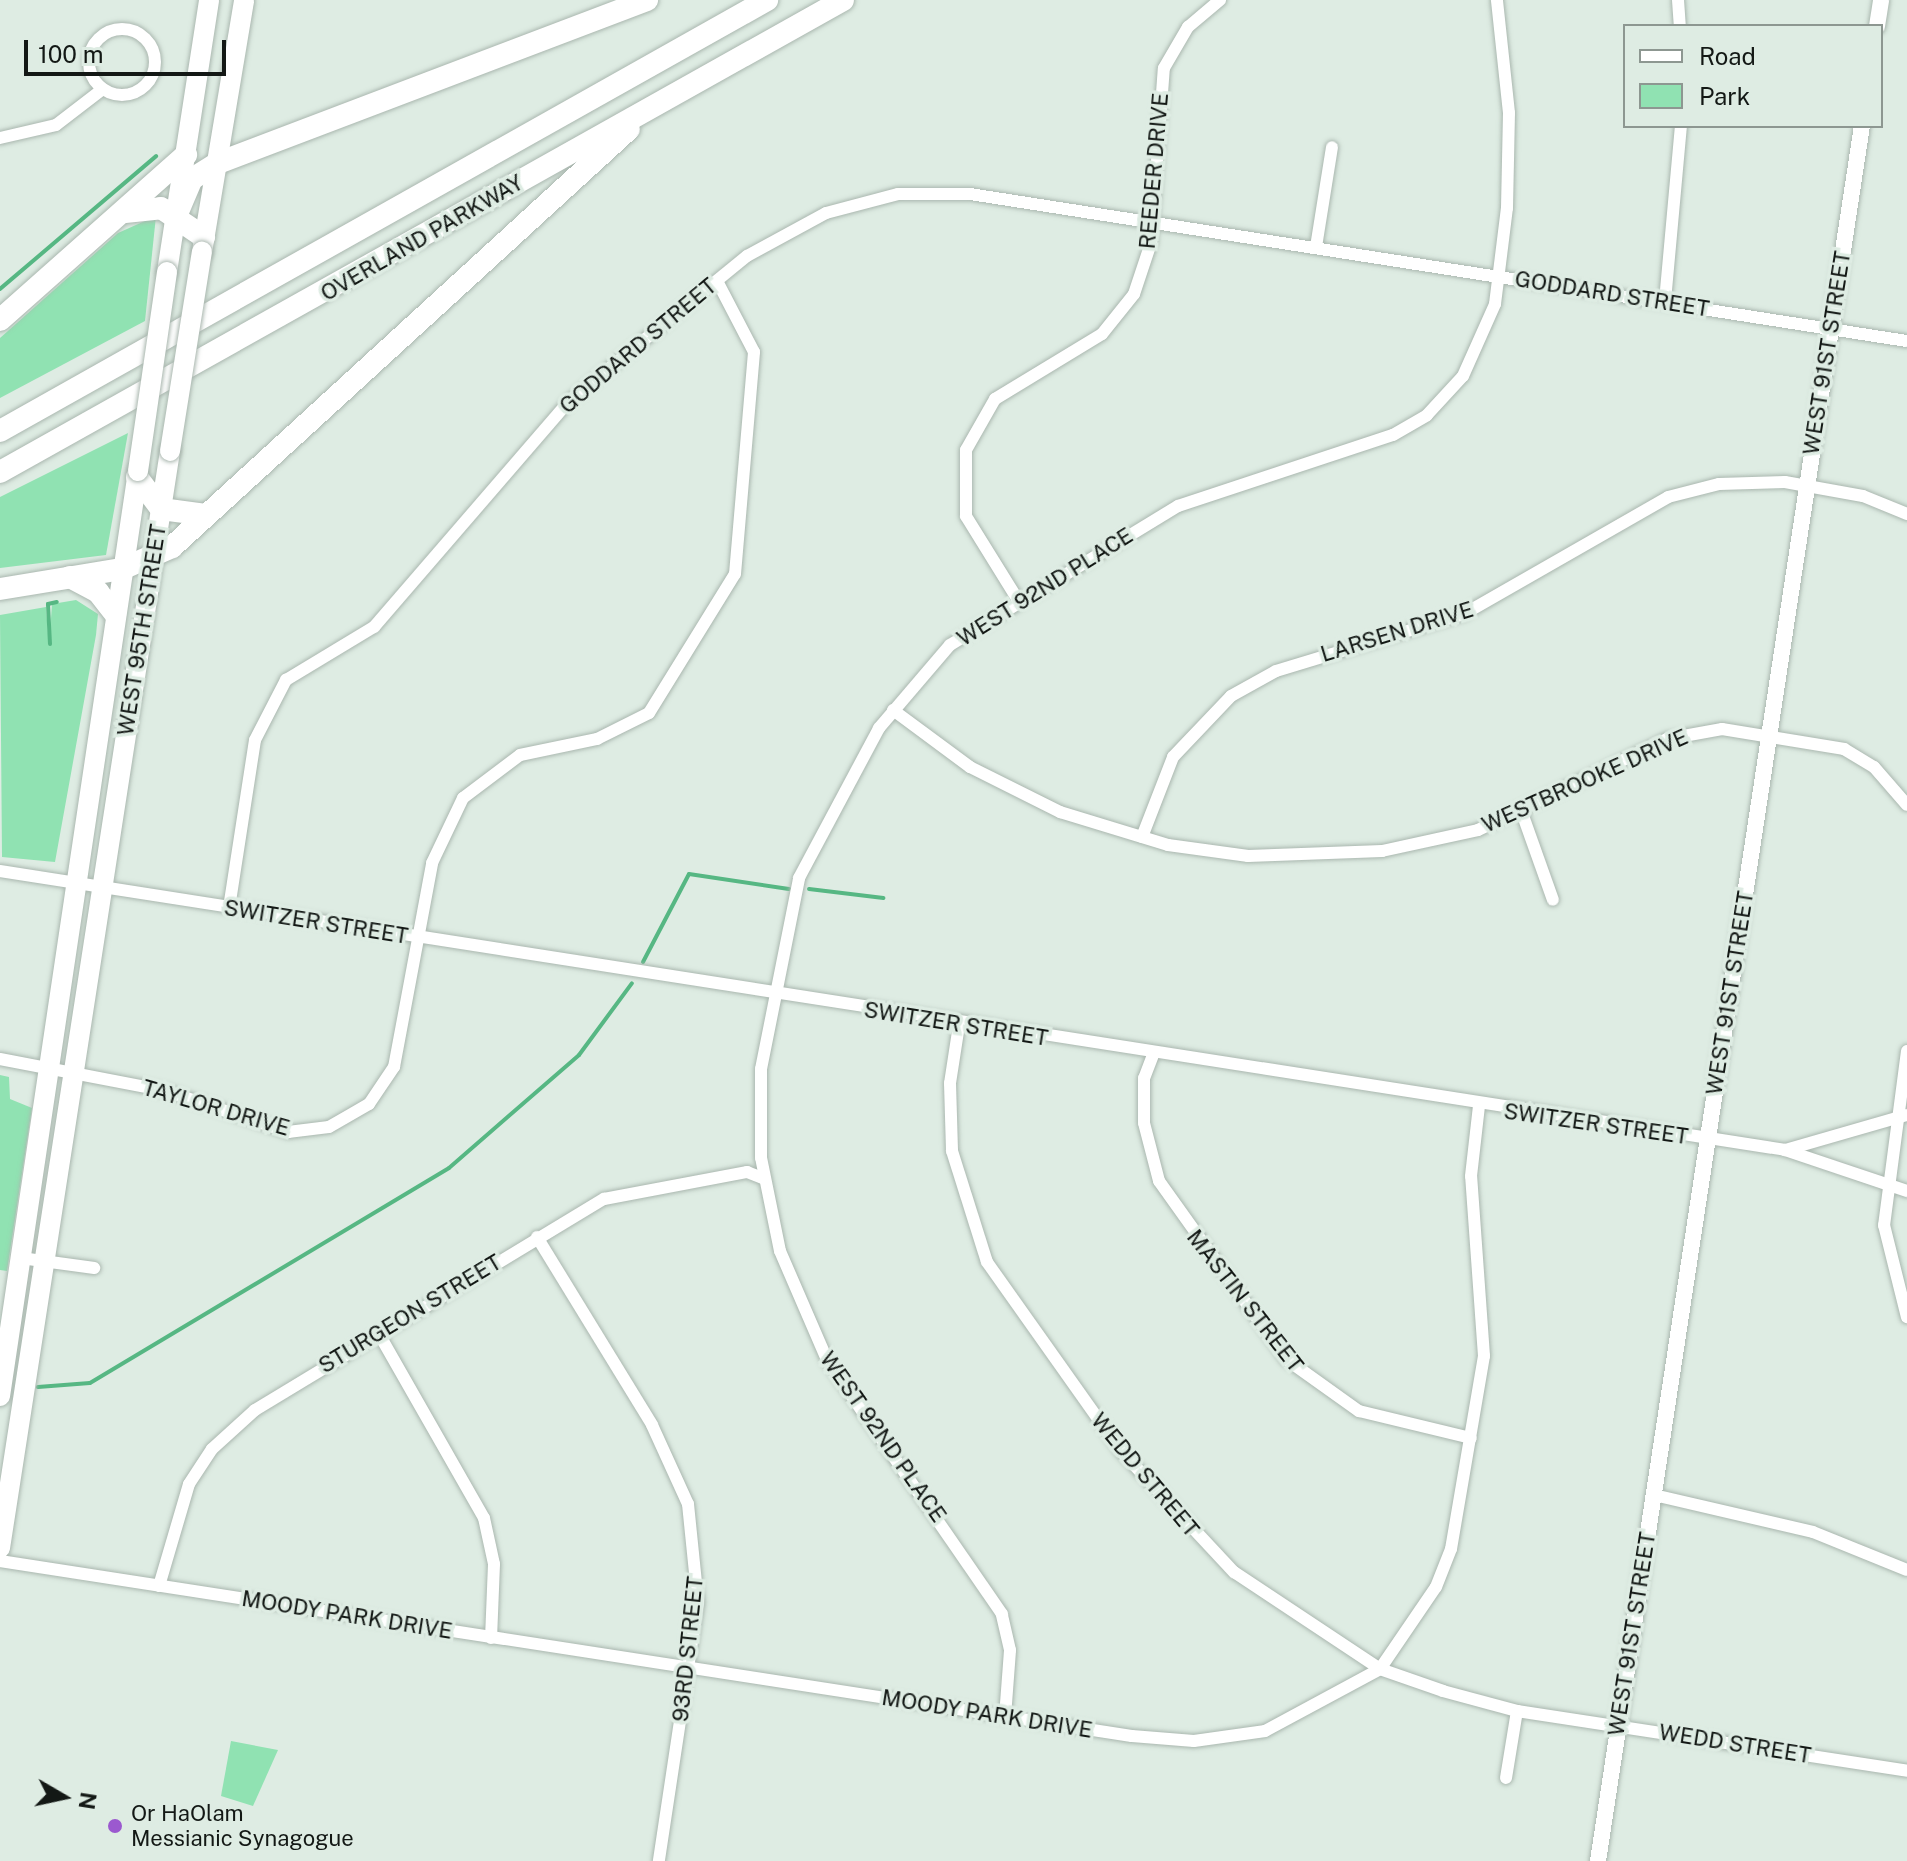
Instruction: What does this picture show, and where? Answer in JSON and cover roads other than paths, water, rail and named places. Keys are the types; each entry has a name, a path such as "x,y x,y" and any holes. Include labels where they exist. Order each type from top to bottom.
{"highway":[{"path":"177,214 192,179 218,163 647,0"},
{"name":"OVERLAND PARKWAY","path":"0,431 767,0"},
{"name":"OVERLAND PARKWAY","path":"0,472 843,0"},
{"path":"0,589 122,569 152,560 206,515 653,106"},
{"path":"0,320 186,155"},
{"path":"125,212 177,214 203,244"},
{"path":"138,474 161,509 206,515"},
{"path":"70,577 98,592 115,614"}],"main road":[{"name":"WEST 95TH STREET","path":"0,1396 209,0"},
{"name":"WEST 95TH STREET","path":"0,1548 9,1433 45,1261 152,560 244,0"}],"street":[{"name":"REEDER DRIVE","path":"1018,600 966,516 966,450 983,413 1006,390 1084,347 1120,316 1145,267 1153,222 1164,68 1188,27 1220,0"},
{"name":"WEST 92ND PLACE","path":"1005,1717 1010,1650 1002,1614 817,1342 780,1251 763,1178 761,1069 772,994 799,878 844,783 893,710 950,645 1018,600 1178,506 1417,422 1471,365 1499,277 1510,164 1497,0"},
{"path":"1678,0 1680,24"},
{"path":"1877,24 1881,0"},
{"path":"0,138 56,125 103,89 135,93 152,77 155,55 143,36 113,31 96,42 91,72 103,89"},
{"path":"1665,301 1681,128"},
{"name":"WEST 91ST STREET","path":"1598,1861 1862,128"},
{"path":"1316,247 1332,147"},
{"name":"GODDARD STREET","path":"229,908 255,740 286,680 374,627 540,429 717,281 802,223 898,194 970,194 1907,341"},
{"name":"TAYLOR DRIVE","path":"0,1059 166,1091 280,1130 329,1127 369,1104 394,1067 437,844 472,787 520,755 619,732 649,713 735,574 754,352 717,281"},
{"name":"LARSEN DRIVE","path":"1142,837 1160,780 1188,734 1255,680 1464,614 1668,497 1719,484 1807,485 1907,514"},
{"name":"WESTBROOKE DRIVE","path":"893,710 1021,794 1142,837 1212,852 1320,856 1444,838 1522,813 1667,739 1722,729 1769,733 1855,754 1907,805"},
{"path":"1522,813 1553,900"},
{"name":"SWITZER STREET","path":"0,871 959,1025 1785,1150 1907,1191"},
{"name":"WEDD STREET","path":"959,1025 950,1083 952,1151 971,1223 1007,1295 1192,1534 1283,1611 1380,1669 1517,1711 1907,1771"},
{"path":"1907,1051 1902,1117 1887,1185 1888,1258 1907,1317"},
{"name":"MASTIN STREET","path":"1153,1055 1144,1078 1144,1123 1159,1181 1286,1359 1359,1411 1471,1438"},
{"name":"MOODY PARK DRIVE","path":"0,1561 1164,1740 1226,1738 1295,1720 1380,1669 1428,1600 1451,1549 1471,1438 1485,1320 1471,1176 1479,1106"},
{"path":"1785,1150 1902,1117"},
{"name":"STURGEON STREET","path":"159,1586 179,1508 212,1449 255,1410 537,1237 634,1189 747,1172 763,1178"},
{"name":"93RD STREET","path":"537,1237 652,1425 688,1504 698,1585 689,1668 659,1861"},
{"path":"21,1258 94,1268"},
{"path":"379,1334 484,1518 494,1564 491,1638"},
{"path":"1654,1495 1813,1532 1907,1570"},
{"path":"1506,1778 1517,1711"}],"waterway":[{"path":"0,289 156,156"},
{"path":"50,644 48,604 57,602"},
{"path":"643,962 689,874 789,889"},
{"path":"809,889 883,898"},
{"path":"38,1387 90,1383 449,1168 579,1055 632,983"}],"place":[{"name":"Or HaOlam Messianic Synagogue","path":"115,1826"}]}
